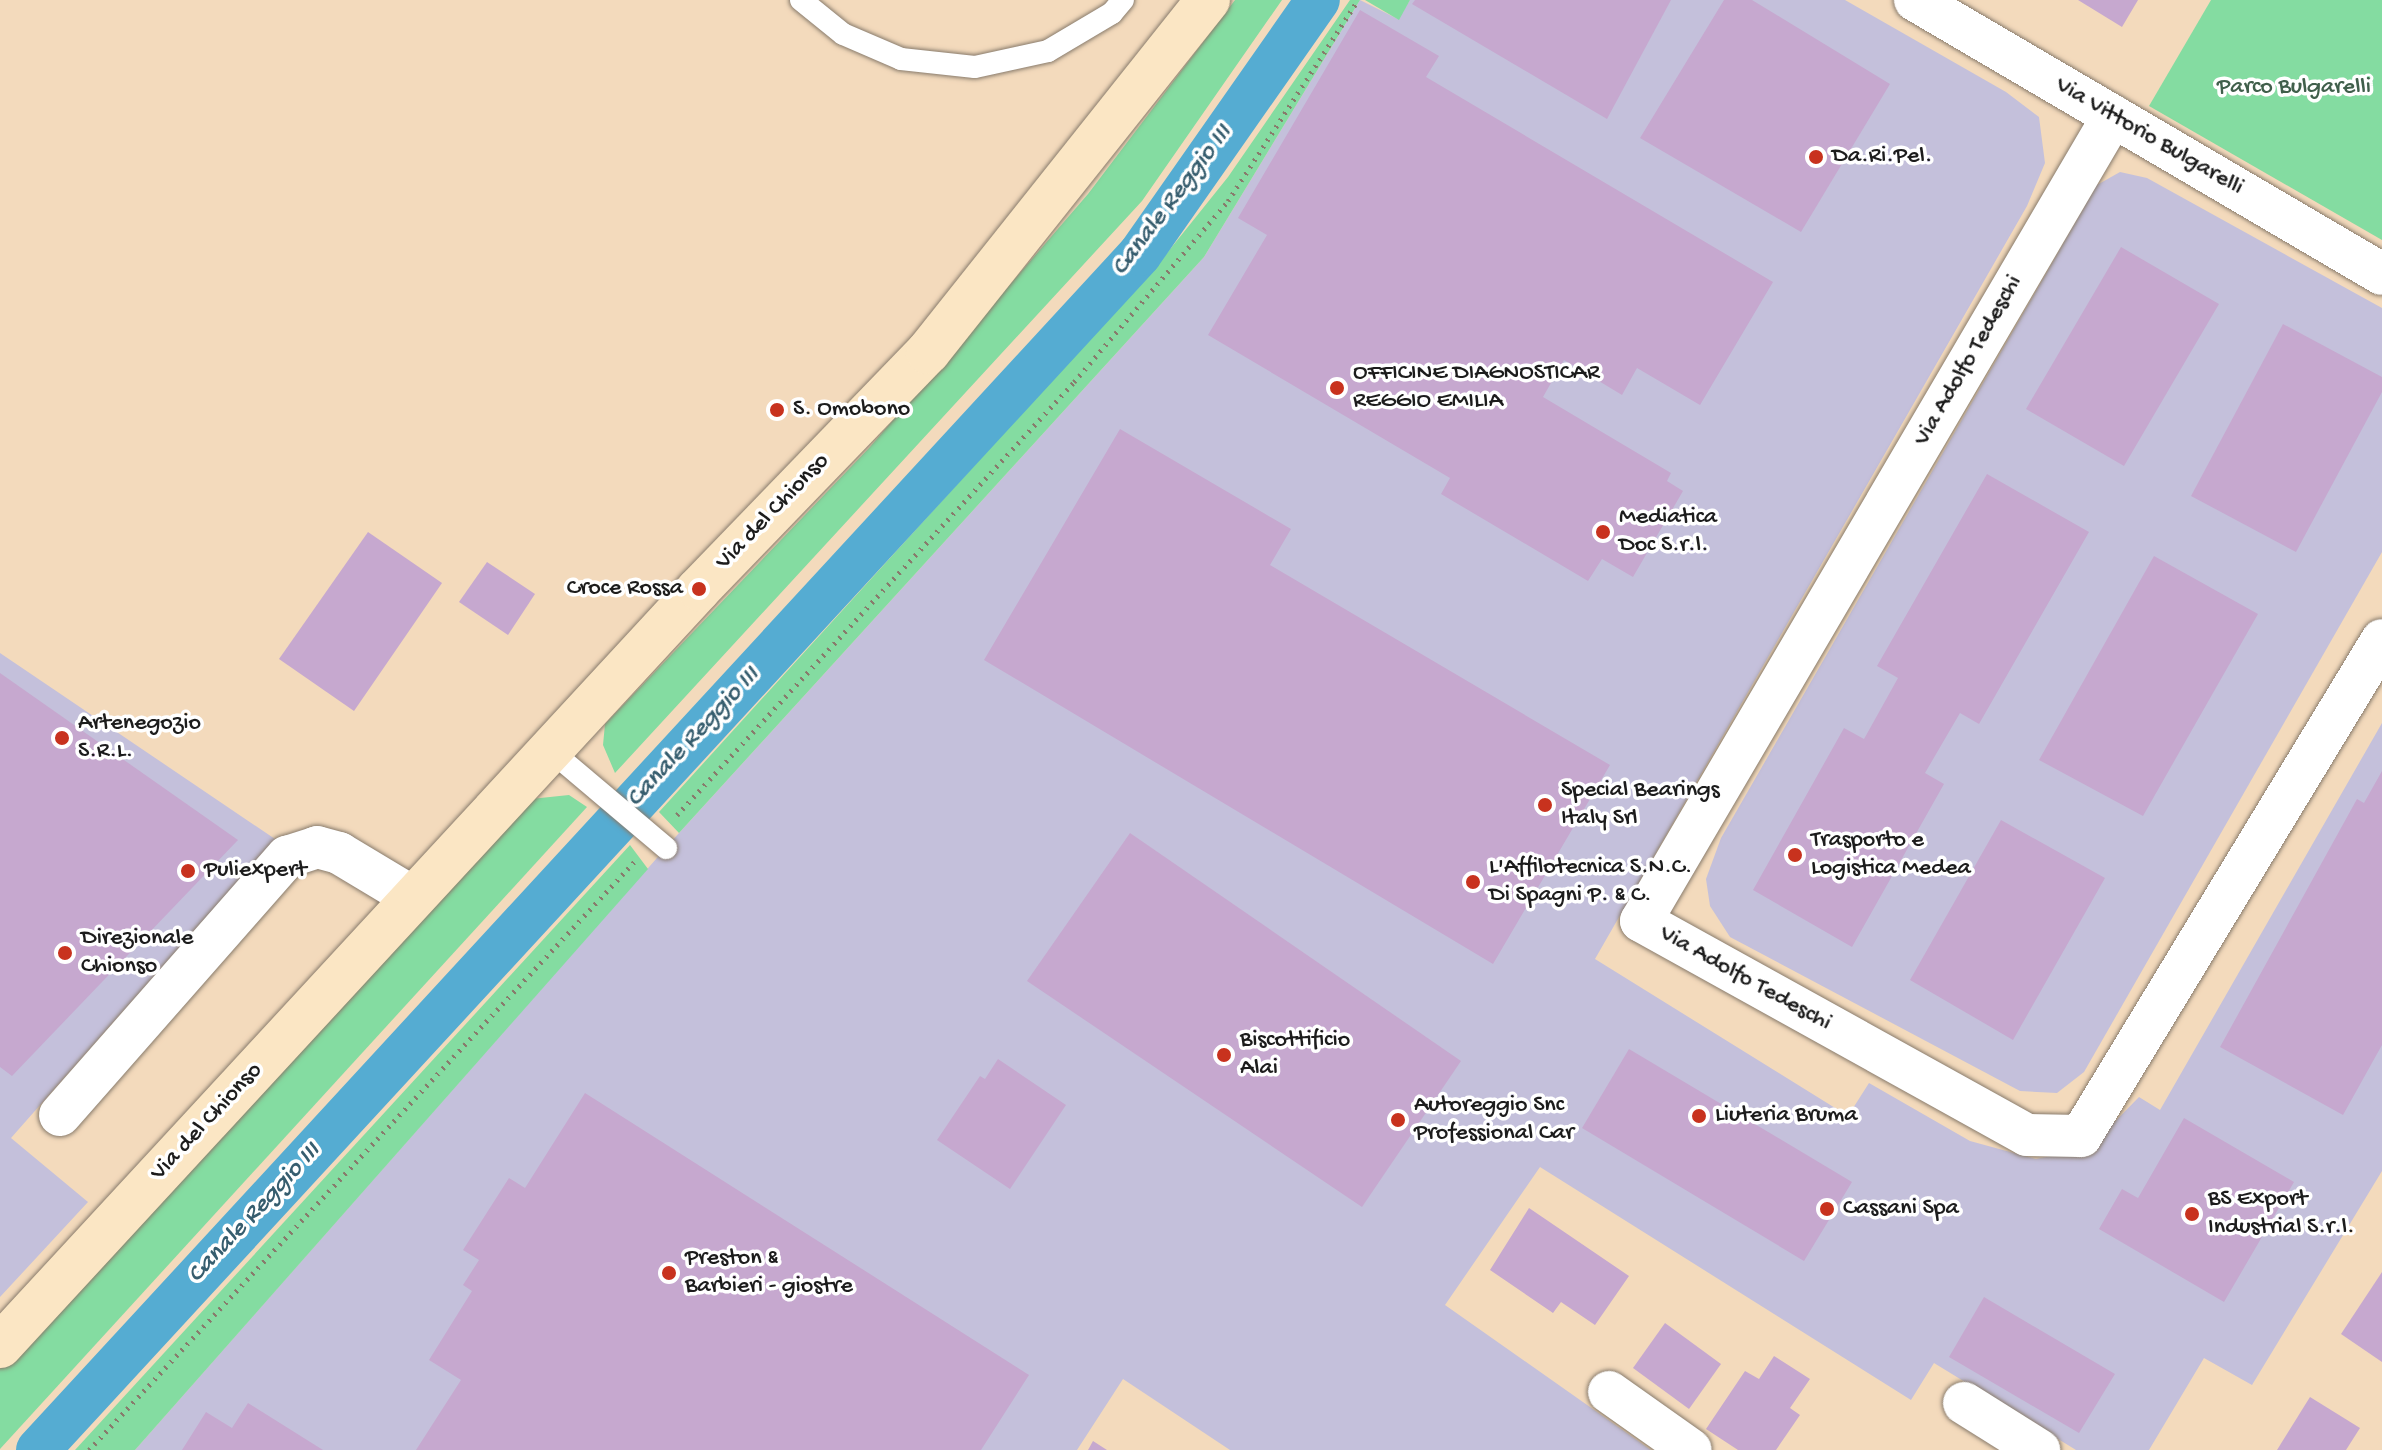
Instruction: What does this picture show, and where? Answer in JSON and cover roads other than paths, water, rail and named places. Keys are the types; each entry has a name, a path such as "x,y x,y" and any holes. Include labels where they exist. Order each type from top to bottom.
{"main road":[{"name":"Via del Chionso","path":"0,1346 550,750 928,352 1208,0"}],"street":[{"name":"Via Vittorio Bulgarelli","path":"1915,0 2382,274"},
{"name":"Via Adolfo Tedeschi","path":"2113,116 1641,921 2027,1135 2081,1136 2382,640"},
{"path":"60,1115 287,857 317,847 339,853 414,898"},
{"path":"1609,1392 1691,1450"},
{"path":"1964,1403 2039,1450"}],"lane":[{"path":"801,0 843,34 901,59 975,67 1048,51 1112,13 1123,0"},
{"path":"550,750 654,840"}],"waterway":[{"name":"Canale Reggio III","path":"38,1450 1140,254 1318,0"}],"place":[{"name":"Da.Ri.Pel.","path":"1816,157"},
{"name":"OFFICINE DIAGNOSTICAR REGGIO EMILIA","path":"1337,388"},
{"name":"S. Omobono","path":"777,410"},
{"name":"Mediatica Doc S.r.l.","path":"1603,532"},
{"name":"Croce Rossa","path":"699,589"},
{"name":"Artenegozio S.R.L.","path":"62,738"},
{"name":"Special Bearings Italy Srl","path":"1545,805"},
{"name":"Trasporto e Logistica Medea","path":"1795,855"},
{"name":"Puliexpert","path":"188,871"},
{"name":"L'Affilotecnica S.N.C. Di Spagni P. & C.","path":"1473,882"},
{"name":"Direzionale Chionso","path":"65,953"},
{"name":"Biscottificio Alai","path":"1224,1055"},
{"name":"Liuteria Bruma","path":"1699,1116"},
{"name":"Autoreggio Snc Professional Car","path":"1398,1120"},
{"name":"Cassani Spa","path":"1827,1209"},
{"name":"BS Export Industrial S.r.l.","path":"2192,1214"},
{"name":"Preston & Barbieri - giostre","path":"669,1273"}],"park label":[{"name":"Parco Bulgarelli","path":"2294,88"}]}
